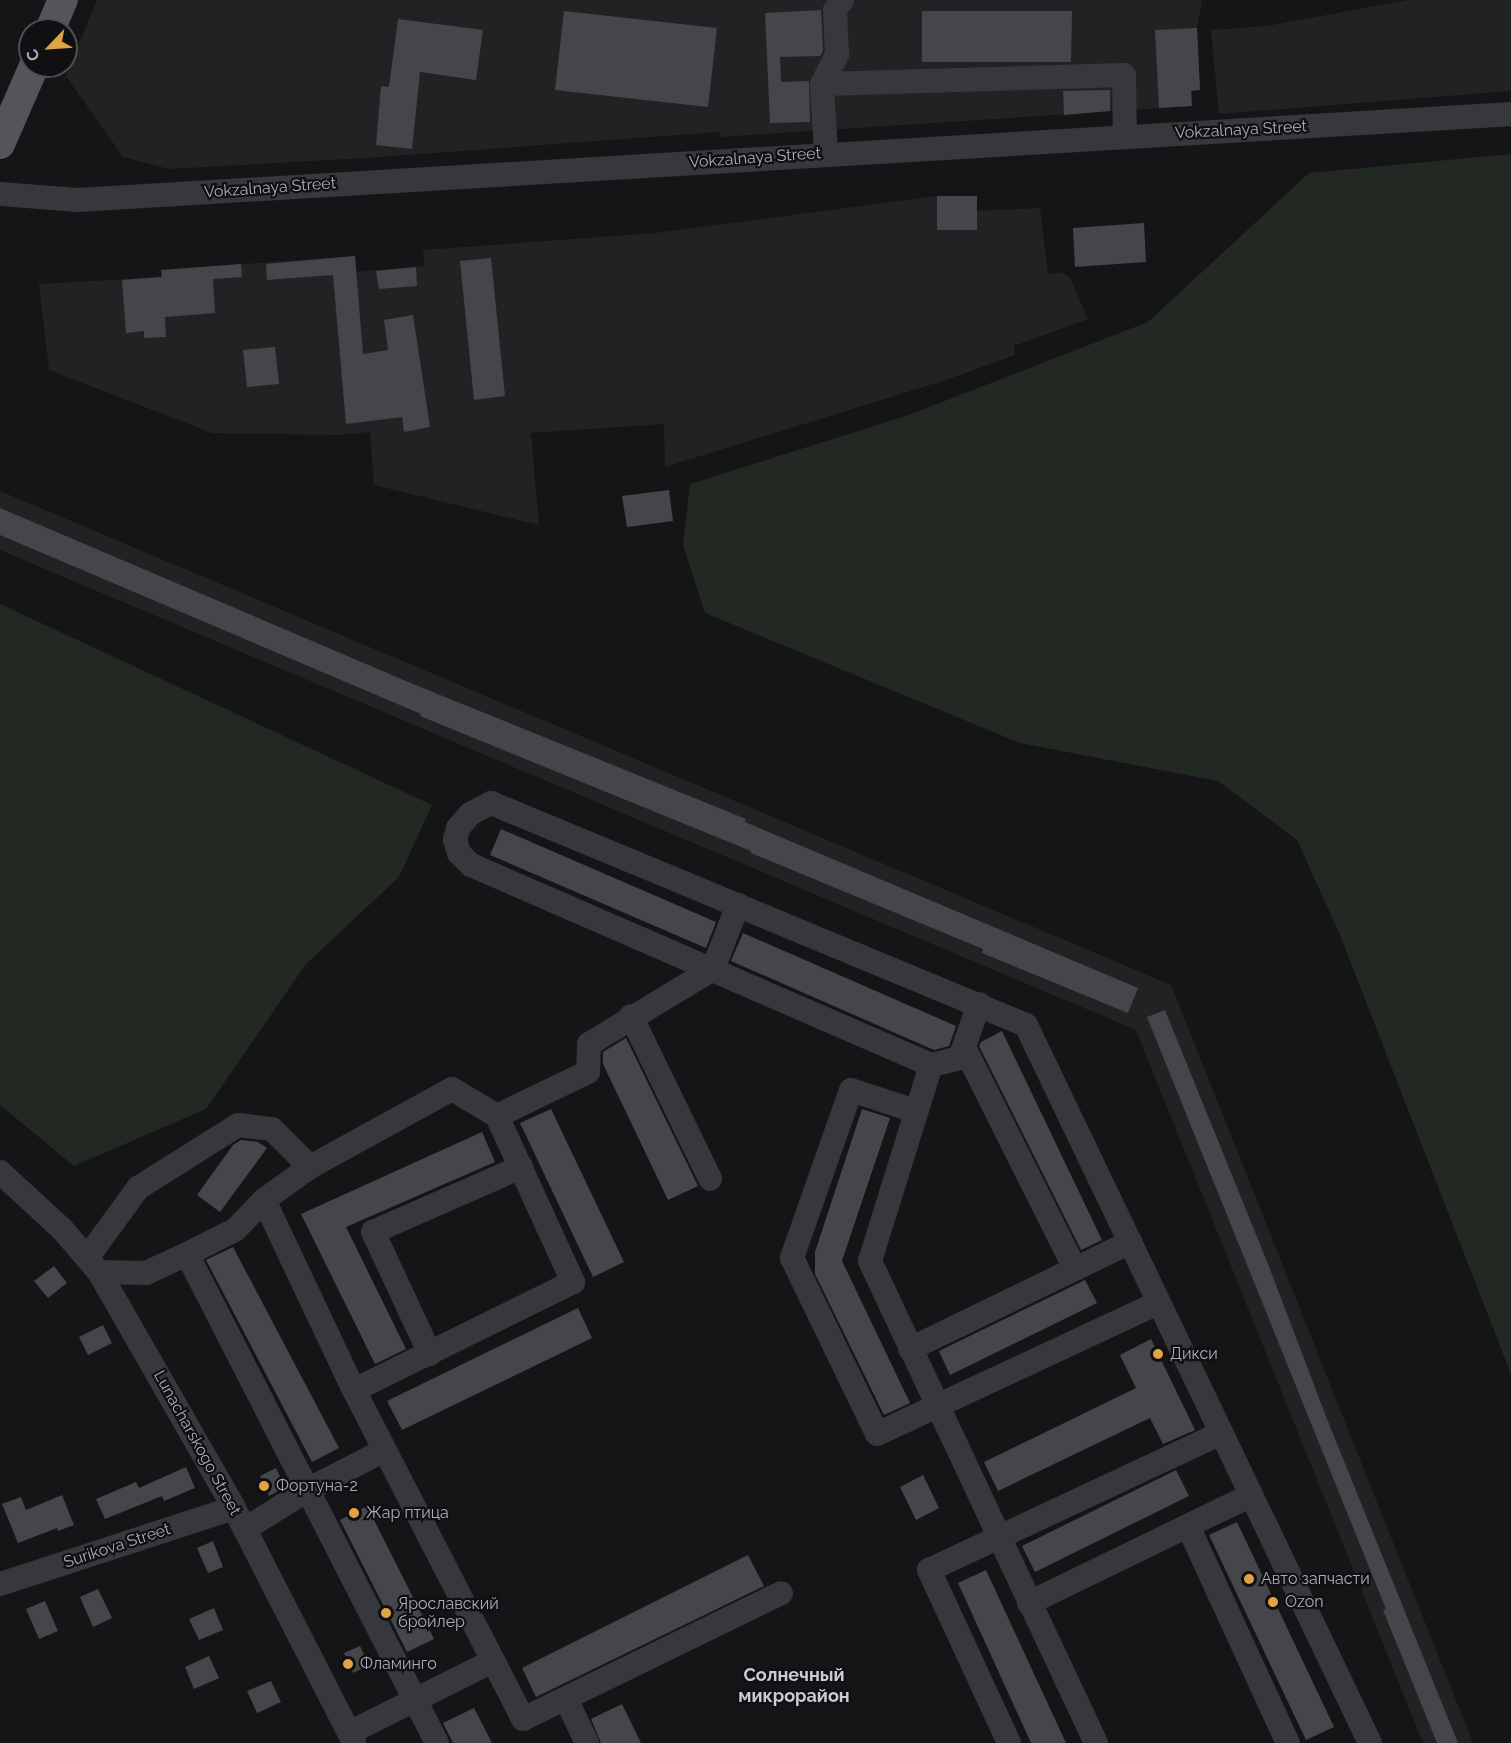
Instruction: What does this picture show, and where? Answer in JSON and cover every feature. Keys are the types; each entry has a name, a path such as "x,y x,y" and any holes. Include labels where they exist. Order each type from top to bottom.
{"main road":[{"path":"55,18 63,0"},
{"path":"0,144 29,78"}],"street":[{"path":"826,154 822,84 837,54 835,10 842,0"},
{"path":"822,84 1124,75 1125,136"},
{"name":"Vokzalnaya Street","path":"0,194 78,200 1511,114"},
{"path":"979,1004 960,1058 931,1065 471,865 459,853 455,840 458,828 470,814 491,803 979,1004 1026,1025 1367,1742"},
{"path":"497,1116 588,1072 588,1044 712,969 738,905"},
{"path":"631,1016 710,1179"},
{"path":"964,1047 1075,1269"},
{"path":"931,1065 870,1261 936,1407 1096,1743"},
{"path":"310,1167 272,1129 238,1125 138,1188 93,1265 146,1273 187,1254 235,1230 264,1200 310,1167 452,1089 497,1116 573,1282 354,1390"},
{"path":"915,1111 851,1090 792,1258 878,1434 1158,1303"},
{"path":"430,1354 374,1232 521,1167"},
{"name":"Lunacharskogo Street","path":"0,1172 62,1229 93,1265 239,1519 351,1738"},
{"path":"264,1200 354,1390 523,1719 781,1593"},
{"path":"910,1348 1130,1242"},
{"path":"187,1254 437,1743"},
{"path":"1010,1743 929,1570 1221,1433"},
{"name":"Surikova Street","path":"0,1584 239,1519 309,1489 385,1450"},
{"path":"1029,1603 1251,1495"},
{"path":"1188,1526 1287,1743"},
{"path":"351,1738 493,1661"},
{"path":"566,1699 587,1743"}],"shaded area":[{"path":"97,0 1202,0 1197,28 1200,90 1192,91 1192,106 720,137 719,132 366,158 169,169 123,157 67,78 78,78 78,47"},
{"path":"1407,0 1511,0 1511,91 1219,114 1211,30 1267,26"},
{"path":"1511,154 1511,1374 1340,935 1297,840 1218,781 1020,743 705,613 683,545 690,484 906,416 1148,322 1309,173"},
{"path":"937,196 977,211 1040,208 1048,274 1060,272 1070,277 1088,319 1014,346 1015,355 946,380 665,467 664,424 531,433 539,525 374,485 370,432 340,435 212,433 49,370 39,284 161,277 161,270 355,256 356,272 416,267 424,266 423,250 655,233"},
{"path":"0,491 1171,985 1473,1743 1423,1743 1136,1030 0,550"},
{"path":"0,604 432,805 399,877 306,964 206,1109 74,1166 0,1105"}],"building":[{"path":"821,10 823,51 820,56 780,57 781,82 809,81 810,122 770,123 765,13"},
{"path":"564,11 717,28 708,107 555,90"},
{"path":"922,11 1072,11 1071,62 922,62"},
{"path":"398,19 483,30 476,80 420,72 412,149 376,145 381,86 389,87"},
{"path":"1197,28 1200,90 1191,91 1192,106 1159,108 1155,30"},
{"path":"1110,90 1110,111 1064,115 1063,91"},
{"path":"937,196 977,196 977,230 937,230"},
{"path":"1144,223 1146,262 1075,267 1073,228"},
{"path":"355,256 363,354 388,350 384,320 413,315 430,427 404,432 402,417 346,424 333,275 267,280 266,264"},
{"path":"491,258 505,396 474,400 460,261"},
{"path":"241,264 242,277 213,279 215,313 165,317 166,337 144,338 144,331 126,333 122,280 162,277 161,270"},
{"path":"416,267 417,286 379,289 376,271"},
{"path":"275,347 279,384 247,387 243,350"},
{"path":"669,490 673,521 627,527 622,496"},
{"path":"0,508 413,684 746,819 745,822 1138,988 1128,1013 982,953 983,949 751,853 751,851 420,716 421,714 0,535"},
{"path":"501,829 716,922 706,948 490,855"},
{"path":"743,933 956,1026 949,1046 934,1050 731,961"},
{"path":"1165,1010 1458,1743 1437,1743 1383,1610 1386,1609 1147,1017"},
{"path":"1002,1031 1102,1240 1081,1250 979,1046 981,1042"},
{"path":"626,1038 698,1186 668,1200 603,1064 603,1052"},
{"path":"551,1109 624,1262 593,1277 520,1123"},
{"path":"862,1109 890,1118 842,1261 910,1403 884,1415 815,1274 815,1252"},
{"path":"482,1132 495,1162 346,1227 406,1349 375,1364 301,1214"},
{"path":"241,1140 258,1142 267,1148 220,1212 197,1195 233,1145"},
{"path":"233,1247 339,1448 312,1462 206,1260"},
{"path":"54,1266 67,1283 48,1298 34,1281"},
{"path":"1085,1280 1097,1303 950,1375 939,1351"},
{"path":"578,1308 592,1338 402,1430 387,1401"},
{"path":"103,1325 112,1343 88,1355 79,1337"},
{"path":"1151,1339 1195,1430 1163,1444 1150,1418 998,1491 984,1462 1136,1388 1120,1355"},
{"path":"186,1467 195,1488 164,1501 162,1496 105,1519 96,1499 136,1482 139,1488"},
{"path":"276,1468 285,1487 269,1496 260,1476"},
{"path":"1176,1470 1189,1496 1035,1572 1022,1546"},
{"path":"923,1475 939,1508 916,1520 900,1487"},
{"path":"62,1495 74,1525 58,1531 57,1528 18,1543 2,1504 21,1497 26,1510"},
{"path":"367,1506 434,1639 407,1652 340,1520"},
{"path":"1237,1522 1334,1727 1306,1740 1209,1535"},
{"path":"213,1541 223,1567 208,1573 197,1548"},
{"path":"748,1555 764,1586 536,1697 522,1668"},
{"path":"986,1570 1066,1743 1031,1743 958,1583"},
{"path":"98,1589 112,1618 93,1627 80,1597"},
{"path":"45,1601 58,1631 39,1639 26,1609"},
{"path":"214,1608 223,1630 199,1640 189,1619"},
{"path":"360,1646 369,1665 353,1673 344,1653"},
{"path":"209,1656 219,1678 194,1689 185,1667"},
{"path":"271,1681 281,1702 257,1713 247,1691"},
{"path":"622,1704 641,1743 601,1743 591,1719"},
{"path":"474,1708 492,1743 453,1743 443,1723"}],"place":[{"name":"Дикси","path":"1158,1354"},
{"name":"Фортуна-2","path":"264,1486"},
{"name":"Жар птица","path":"354,1513"},
{"name":"Авто запчасти","path":"1249,1579"},
{"name":"Ozon","path":"1273,1602"},
{"name":"Ярославский бройлер","path":"386,1613"},
{"name":"Фламинго","path":"348,1664"}],"district":[{"name":"Солнечный микрорайон","path":"794,1686"}]}
